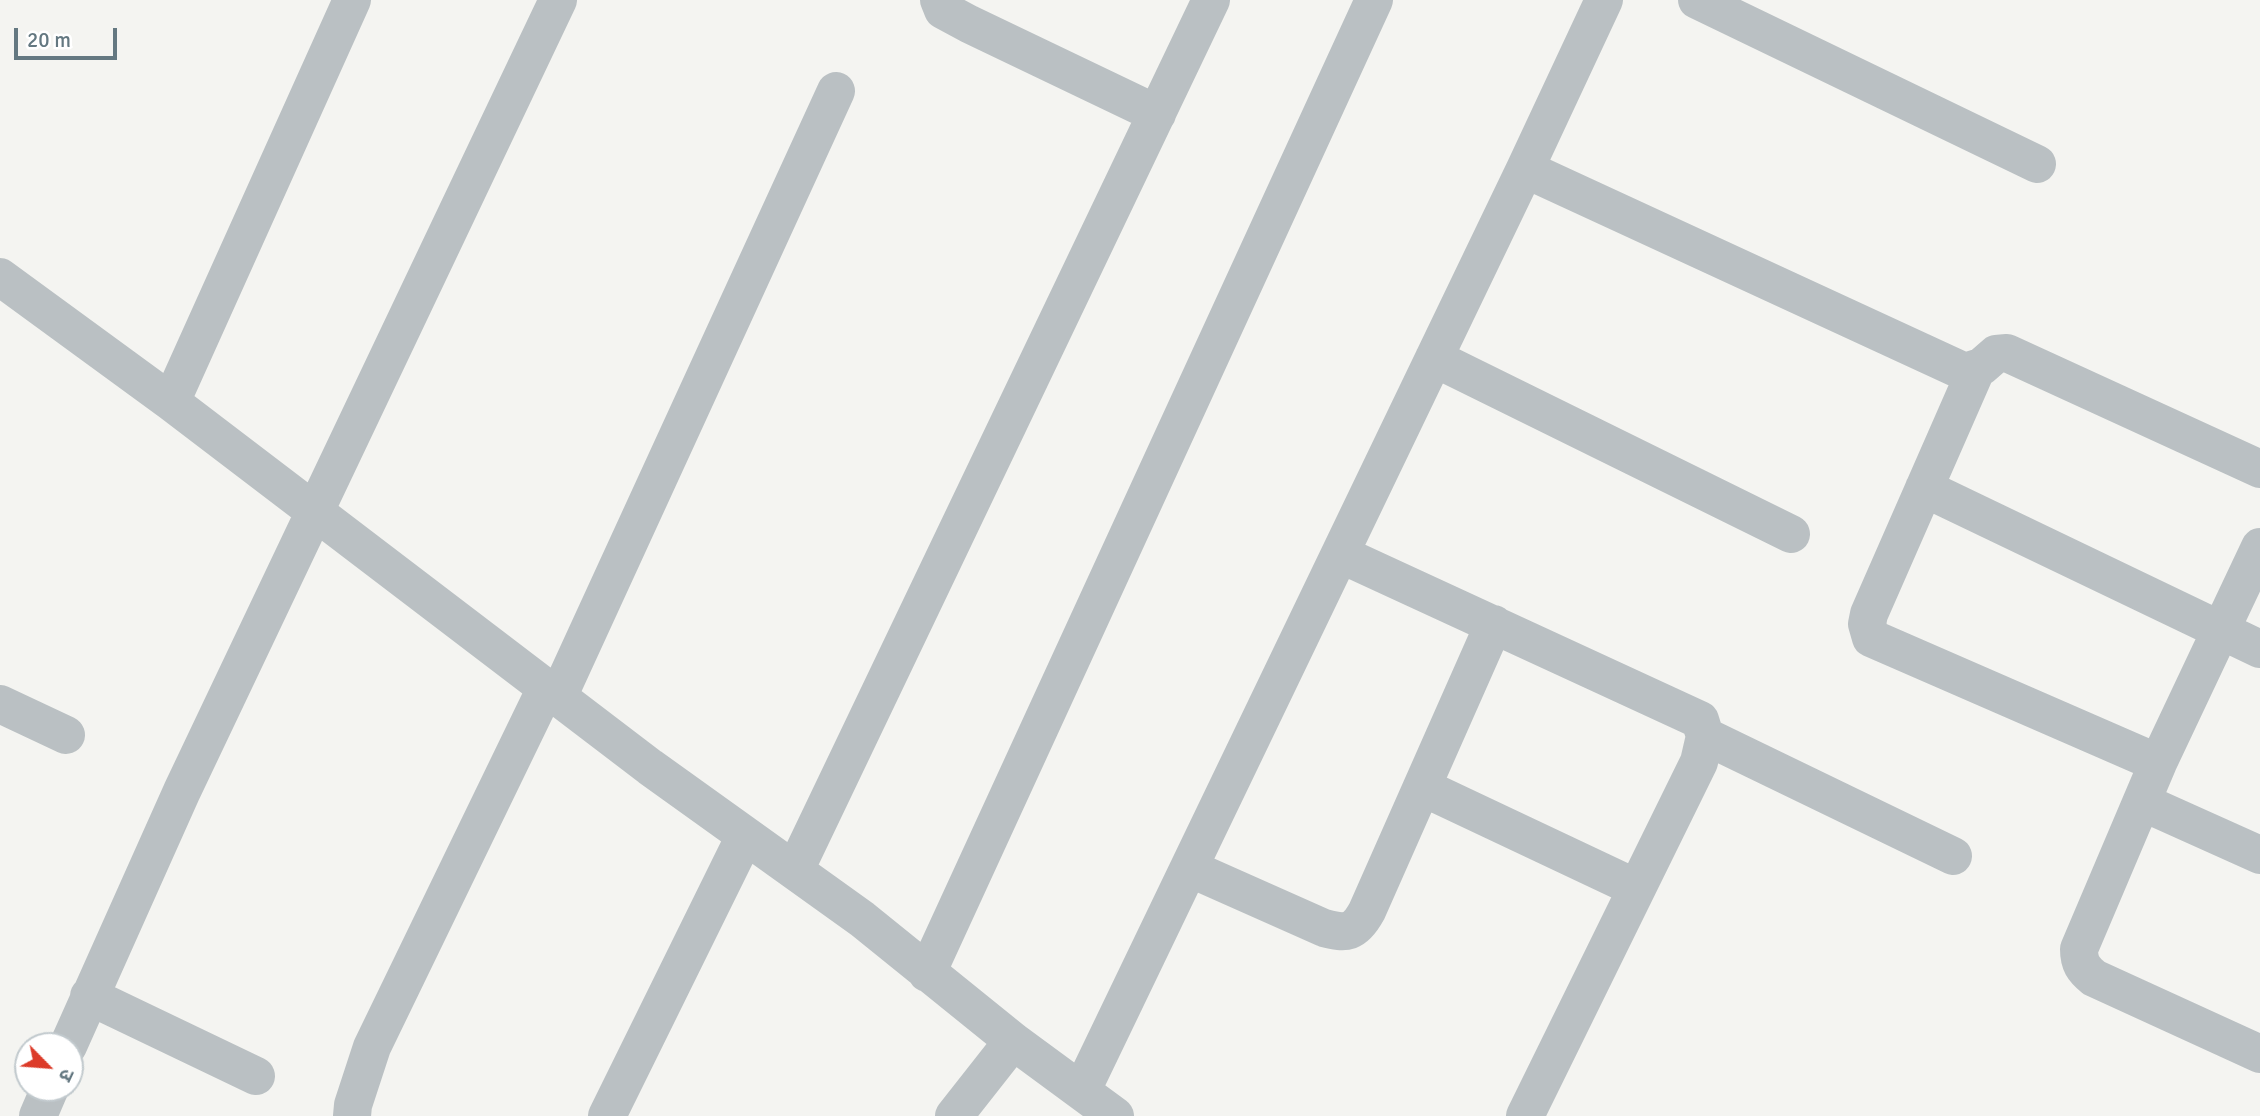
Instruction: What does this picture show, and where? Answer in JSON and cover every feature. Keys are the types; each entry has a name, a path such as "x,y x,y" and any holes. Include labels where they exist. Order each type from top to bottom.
{"street":[{"path":"171,402 352,0"},
{"path":"74,1032 182,791 558,0"},
{"path":"939,0 943,10 960,19 1157,114"},
{"path":"795,870 1210,0"},
{"path":"927,973 1374,0"},
{"path":"1082,1090 1604,0"},
{"path":"1697,0 2037,164"},
{"path":"352,1116 372,1047 552,693 836,91"},
{"path":"1525,169 1944,363 1965,372 1976,370"},
{"path":"0,277 171,402 552,693 862,919 1013,1041 1115,1116"},
{"path":"2158,764 1871,638 1867,624 1869,614 1976,370 1996,354 2007,354 2260,469"},
{"path":"1434,358 1791,534"},
{"path":"1924,488 2260,649"},
{"path":"2260,547 2158,764 2079,949 2079,961 2084,970 2094,978 2260,1054"},
{"path":"1340,554 1700,720 1705,736 1699,762 1525,1116"},
{"path":"1189,867 1324,928 1342,932 1353,929 1367,911 1494,624"},
{"path":"0,704 66,735"},
{"path":"1705,736 1953,856"},
{"path":"1422,787 1636,888"},
{"path":"2142,802 2260,855"},
{"path":"607,1116 745,836"},
{"path":"89,996 256,1076"},
{"path":"954,1116 1013,1041"}]}
